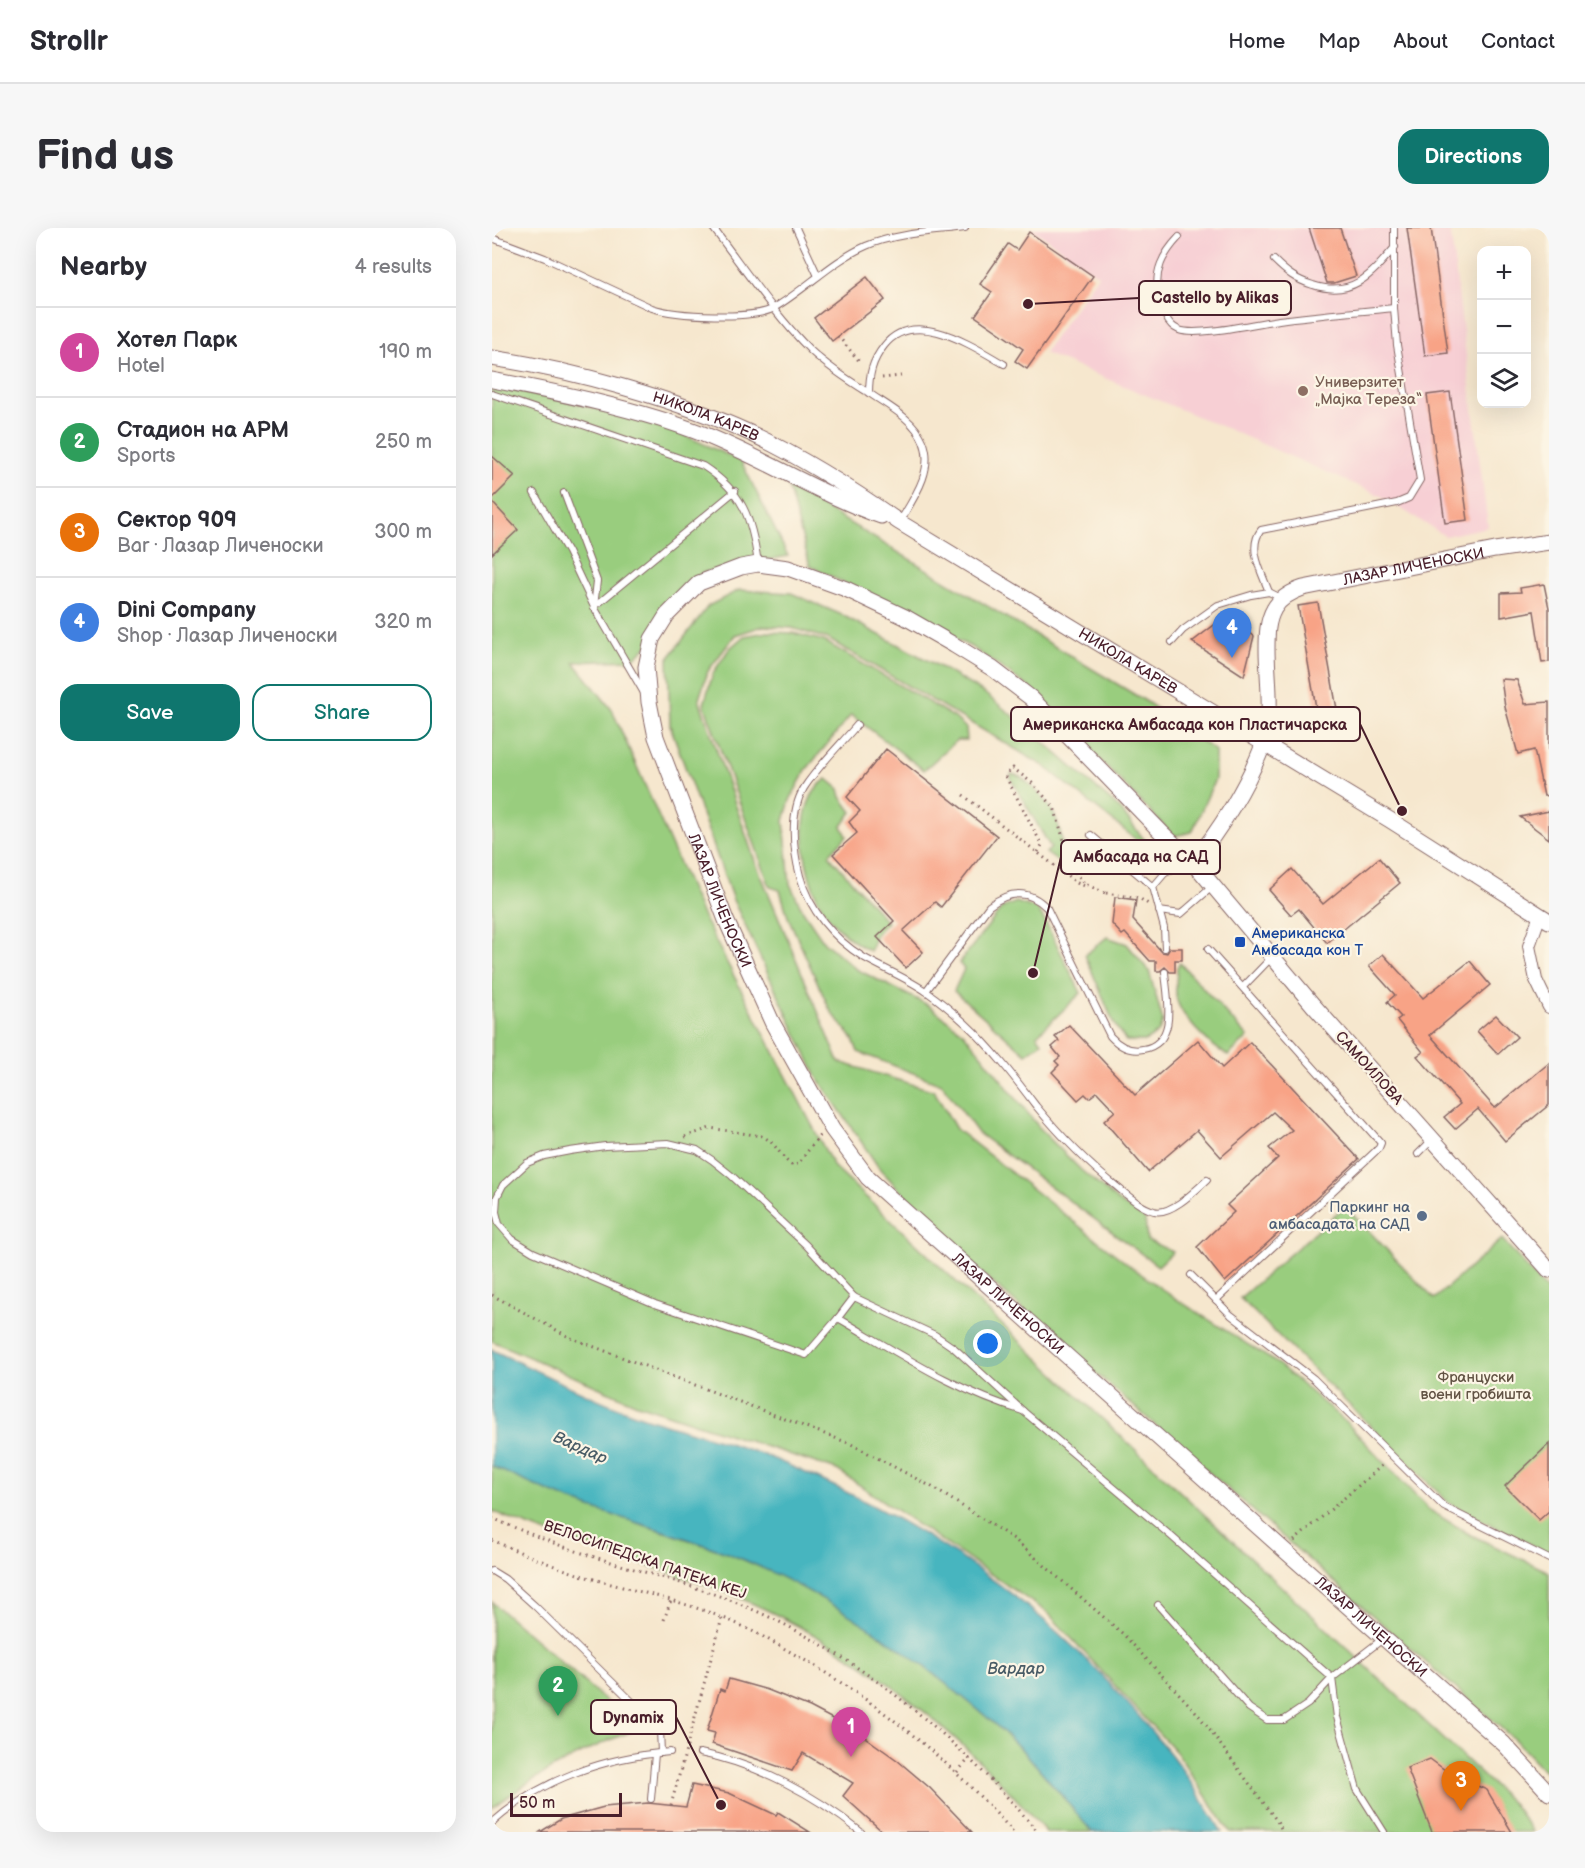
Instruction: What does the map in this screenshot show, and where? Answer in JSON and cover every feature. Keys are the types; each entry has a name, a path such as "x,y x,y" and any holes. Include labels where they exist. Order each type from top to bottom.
{"street":[{"name":"НИКОЛА КАРЕВ","path":"492,358 594,380 678,406 730,425 807,462 858,493 899,522 1390,820 1544,918"},
{"name":"НИКОЛА КАРЕВ","path":"492,380 552,392 659,419 691,430 764,460 846,504 899,522"},
{"name":"ЛАЗАР ЛИЧЕНОСКИ","path":"1276,596 1303,588 1495,550 1549,542"},
{"name":"ЛАЗАР ЛИЧЕНОСКИ","path":"1193,862 1031,698 993,669 905,618 846,589 788,568 758,564 741,567 699,583 667,615 652,639 646,667 649,702 656,737 726,920 772,1022 832,1129 868,1178 1504,1744 1549,1793"},
{"path":"1193,862 1205,849 1235,800 1263,744 1268,713 1269,625 1276,596"},
{"name":"САМОИЛОВА","path":"1193,862 1272,957 1549,1270"},
{"path":"1544,918 1529,946 1536,980 1549,1007"}],"lane":[{"path":"713,228 775,308 817,356 909,421 920,434 926,448 927,463 916,495 899,522"},
{"path":"796,228 818,276"},
{"path":"492,238 545,258 662,312 689,315 739,314 765,312 775,308 848,255 868,245 894,238 965,228"},
{"path":"1276,596 1254,547 1255,537 1261,530 1397,503 1408,498 1420,480 1400,367 1394,308 1394,228"},
{"path":"1179,237 1162,261 1158,276 1158,292 1164,311 1170,324 1178,330 1203,331 1394,308"},
{"path":"1274,260 1284,271 1295,278 1325,289 1337,290 1352,286 1365,277 1395,247"},
{"path":"869,393 871,370 876,356 893,336 908,330 918,328 940,332 1004,364"},
{"path":"492,394 703,466 722,478 735,491 754,534 758,564"},
{"path":"594,607 735,491"},
{"path":"534,493 568,552 594,607 649,702"},
{"path":"564,494 597,581 594,607"},
{"name":"ЛАЗАР ЛИЧЕНОСКИ","path":"1172,642 1183,630 1218,605 1251,595 1276,596"},
{"path":"857,725 804,788 797,805 795,841 801,878 817,915 843,942 860,955 926,991 946,1006 986,1044 1053,1125 1092,1166 1143,1206 1153,1211 1164,1211 1181,1202 1207,1180"},
{"path":"1091,835 1153,887 1164,928 1165,948"},
{"path":"1153,887 1165,873 1193,862"},
{"path":"1159,912 1182,915 1212,886"},
{"path":"926,991 989,906 998,899 1014,893 1034,896 1047,908 1110,1036 1126,1048 1136,1050 1153,1047 1166,1034 1168,1018 1165,972"},
{"path":"1208,949 1244,986 1381,1143 1379,1148 1216,1300"},
{"path":"1244,986 1272,957"},
{"path":"1418,1154 1432,1139"},
{"path":"854,1297 806,1355 655,1304 533,1252 512,1239 499,1224 496,1212 497,1197 509,1179 527,1163 544,1156 570,1151 605,1146 668,1143 697,1150 712,1160 806,1245 854,1297 935,1335 954,1348 1023,1411 1332,1678 1337,1717 1357,1790 1384,1832"},
{"path":"1191,1275 1231,1315 1314,1379 1444,1507 1549,1559"},
{"path":"838,1318 953,1383 993,1403 1023,1411"},
{"path":"492,1571 505,1579 534,1606 660,1729 651,1799"},
{"path":"1158,1605 1249,1708 1267,1720 1284,1720 1308,1704 1332,1678 1384,1638"},
{"path":"492,1823 513,1805 552,1782 596,1766 670,1752"},
{"path":"700,1753 740,1764 778,1780 828,1808 861,1832"}],"path":[{"path":"838,336 860,362"},
{"path":"882,378 901,376"},
{"path":"1038,852 1042,845 1006,777 1013,768 1032,783 1054,807 1072,868 1085,884 1105,893"},
{"path":"963,795 1077,883 1105,893 1139,898 1159,912"},
{"path":"668,1143 710,1128 750,1133 768,1138 787,1162 793,1166 798,1164 823,1131"},
{"path":"492,1295 571,1338 851,1444 932,1486 1014,1539 1123,1634 1197,1713 1283,1832"},
{"path":"1284,1550 1393,1456"},
{"name":"ВЕЛОСИПЕДСКА ПАТЕКА КЕЈ","path":"492,1518 568,1548 711,1593 764,1614 825,1647 922,1717 971,1758 998,1785 1038,1832"},
{"path":"492,1540 558,1567 671,1600 722,1618 771,1641 866,1698 900,1723 957,1772 1013,1832"},
{"path":"664,1620 671,1600"},
{"path":"671,1805 722,1618"},
{"path":"957,1772 971,1758"}],"shaded area":[{"name":"Универзитет „Мајка Тереза“","path":"1031,228 1450,228 1488,527 1445,536 1381,496 1228,429 1044,353 1098,275"}],"green space":[{"path":"492,384 560,399 671,429 741,461 788,556 701,573 646,647 632,660 574,662 612,710 701,913 834,1167 1513,1804 1533,1832 1230,1832 1177,1753 1048,1613 837,1470 637,1404 492,1341"},
{"path":"788,486 1147,702 1215,751 1215,779 1192,832 1174,836 1029,687 973,648 810,566"},
{"path":"739,590 791,593 842,615 984,693 1022,723 1119,808 1158,857 1044,766 828,639 792,628 763,626 735,635 708,671 699,699 755,861 839,1062 934,1091 956,1129 1130,1266 1173,1297 1277,1363 1347,1423 1428,1509 1469,1534 1549,1572 1549,1776 1516,1741 961,1255 879,1168 817,1077 733,900 670,725 668,659 708,606"},
{"path":"767,632 793,633 824,641 954,717 966,728 967,740 957,740 924,770 851,715 806,770 790,800 784,821 790,884 803,911 824,942 856,969 928,1005 964,1033 1042,1131 1081,1170 1119,1202 1145,1219 1147,1240 1173,1252 1158,1266 978,1133 942,1084 858,1052 853,1039 830,1010 788,917 780,890 770,887 704,704 713,673 729,649 744,636"},
{"path":"1011,774 1017,775 1029,784 1052,811 1059,828 1067,868 1046,853 1051,848 1011,779"},
{"path":"827,779 839,789 841,797 852,812 842,826 847,836 829,855 887,922 876,934 870,951 851,939 825,912 817,899 806,863 804,823 808,805 815,790"},
{"path":"1016,902 1037,909 1081,993 1037,1035 1042,1042 1026,1054 954,991 964,969 959,963 1002,908"},
{"path":"1107,937 1127,944 1149,971 1163,1021 1158,1033 1145,1041 1126,1041 1114,1024 1085,955"},
{"path":"1180,963 1248,1037 1228,1056 1196,1030 1178,1004 1176,985 1177,967"},
{"name":"Француски воени гробишта","path":"1345,1206 1434,1299 1502,1239 1549,1293 1549,1554 1450,1504 1240,1298"},
{"path":"492,1466 586,1504 742,1559 824,1600 876,1632 970,1703 1028,1756 1092,1832 1046,1832 976,1758 937,1723 856,1661 812,1634 767,1610 720,1590 548,1533 492,1511"},
{"path":"492,1602 638,1729 562,1763 526,1784 492,1808"}],"water":[{"name":"Вардар","path":"492,1350 624,1410 774,1459 882,1510 950,1551 1015,1596 1045,1621 1104,1678 1176,1761 1222,1832 1092,1832 1028,1756 1000,1729 926,1668 850,1615 798,1585 723,1551 588,1507 492,1466"}],"building":[{"path":"1309,228 1340,228 1356,276 1327,283"},
{"path":"1407,228 1431,228 1448,353 1425,356"},
{"path":"1029,232 1093,276 1027,369 1015,361 1023,349 975,316 992,292 980,284 1008,244 1017,250"},
{"path":"867,277 885,300 832,341 814,318"},
{"path":"1450,392 1468,520 1445,523 1427,395"},
{"path":"492,456 515,476 492,499"},
{"path":"492,502 518,530 492,554"},
{"path":"1544,584 1549,608 1549,662 1542,663 1534,611 1501,617 1501,593 1521,592 1520,588"},
{"path":"1318,603 1338,715 1318,719 1298,606"},
{"path":"1226,616 1254,636 1244,676 1192,642"},
{"path":"1501,679 1517,680 1525,704 1549,702 1549,795 1544,796 1534,750 1518,754 1505,707"},
{"path":"886,749 997,836 941,907 935,902 903,931 923,952 906,968 877,937 894,921 833,854 857,833 849,822 860,811 847,797"},
{"path":"1549,811 1549,839 1520,817"},
{"path":"1379,858 1400,883 1327,943 1299,909 1291,915 1269,890 1292,869 1323,904"},
{"path":"1115,897 1136,900 1133,920 1162,952 1167,953 1170,948 1182,948 1182,960 1175,960 1175,972 1170,972 1165,967 1156,971 1156,961 1150,961 1125,933 1122,935 1112,924"},
{"path":"1383,954 1423,998 1470,961 1490,985 1430,1035 1495,1108 1549,1063 1549,1105 1505,1141 1478,1109 1455,1129 1444,1117 1460,1104 1417,1056 1423,1052 1397,1020 1401,1017 1387,1002 1395,995 1369,966"},
{"path":"1496,1015 1517,1037 1498,1054 1477,1031"},
{"path":"1069,1025 1135,1095 1198,1040 1222,1068 1250,1042 1359,1159 1225,1282 1197,1247 1234,1212 1227,1205 1278,1158 1269,1148 1292,1130 1273,1112 1221,1157 1197,1130 1148,1172 1104,1121 1115,1111 1097,1092 1089,1098 1085,1094 1078,1100 1052,1072 1059,1065 1055,1061 1060,1057 1052,1047 1059,1041 1055,1037"},
{"path":"1549,1444 1549,1511 1539,1520 1505,1486"},
{"path":"729,1679 768,1690 810,1707 859,1733 897,1760 930,1788 972,1832 883,1832 843,1796 853,1783 803,1753 792,1771 712,1744 715,1733 707,1731 720,1689 725,1691"},
{"path":"1430,1759 1452,1775 1487,1790 1512,1832 1432,1832 1407,1768"},
{"path":"692,1785 729,1793 776,1815 778,1812 810,1832 540,1832 561,1819 604,1807 648,1803 686,1807"}],"place":[{"name":"Castello by Alikas","path":"1028,304"},
{"name":"Универзитет „Мајка Тереза“","path":"1303,391"},
{"name":"Dini Company","path":"1232,658"},
{"name":"Американска Амбасада кон Пластичарска","path":"1402,811"},
{"name":"Американска Амбасада кон Т","path":"1240,942"},
{"name":"Амбасада на САД","path":"1033,973"},
{"name":"Паркинг на амбасадата на САД","path":"1422,1216"},
{"name":"Стадион на АРМ","path":"558,1716"},
{"name":"Хотел Парк","path":"851,1757"},
{"name":"Dynamix","path":"721,1805"},
{"name":"Сектор 909","path":"1461,1811"}]}
